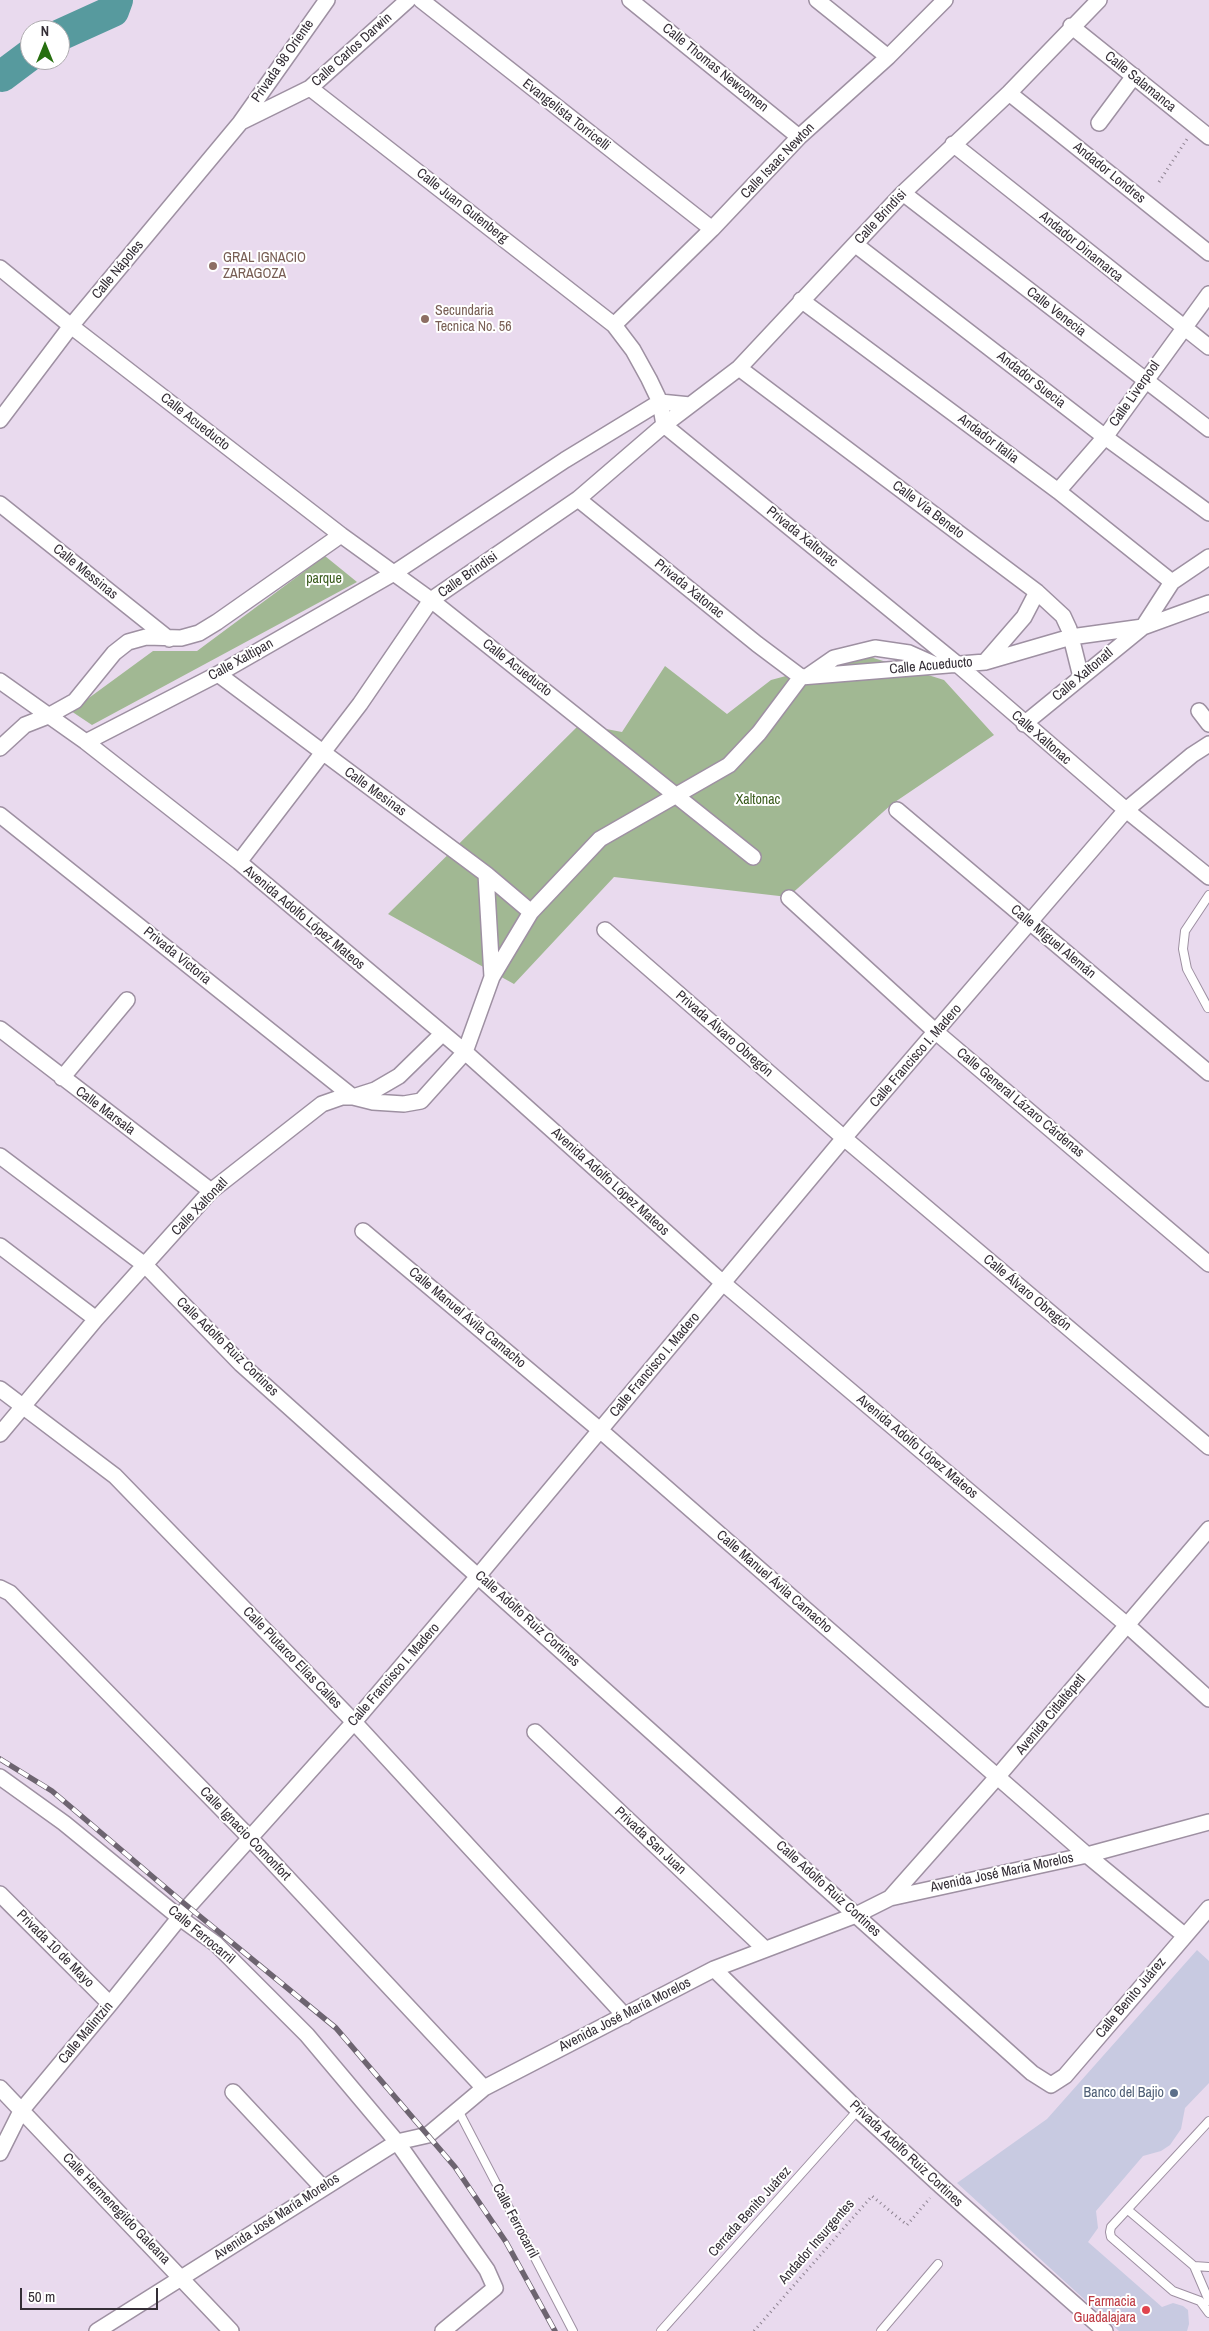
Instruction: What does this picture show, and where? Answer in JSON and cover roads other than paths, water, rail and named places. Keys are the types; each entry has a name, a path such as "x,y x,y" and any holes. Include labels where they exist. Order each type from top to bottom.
{"street":[{"name":"Privada 98 Oriente","path":"240,123 327,0"},
{"name":"Calle Carlos Darwin","path":"240,123 310,88 408,0"},
{"name":"Evangelista Torricelli","path":"421,0 712,229"},
{"name":"Calle Thomas Newcomen","path":"630,0 799,136"},
{"path":"817,0 888,57"},
{"name":"Calle Isaac Newton","path":"614,325 712,229 799,136 888,57 945,0"},
{"name":"Calle Brindisi","path":"239,862 360,704 432,600 578,499 664,425 739,368 903,193 953,144 1009,94 1071,26 1099,0"},
{"name":"Calle Salamanca","path":"1071,26 1209,137"},
{"path":"1099,123 1134,76"},
{"name":"Calle Juan Gutenberg","path":"310,88 614,325"},
{"name":"Andador Londres","path":"1009,94 1209,253"},
{"name":"Calle Nápoles","path":"0,420 71,326 240,123"},
{"name":"Andador Dinamarca","path":"953,144 1209,348"},
{"name":"Calle Venecia","path":"903,193 1209,429"},
{"name":"Andador Suecia","path":"856,245 1104,437 1209,513"},
{"name":"Calle Acueducto","path":"0,268 71,326 341,535 432,600 753,857"},
{"name":"Calle Liverpool","path":"1058,491 1104,437 1209,294"},
{"name":"Andador Italia","path":"801,300 1058,491 1172,582"},
{"path":"614,325 633,350 660,402 664,425"},
{"name":"Calle Vía Beneto","path":"739,368 1037,592 1063,616 1071,637 1081,677"},
{"path":"394,573 565,460 660,402 690,405"},
{"name":"Privada Xaltonac","path":"664,425 957,664"},
{"name":"Privada Xatonac","path":"578,499 757,644 804,677"},
{"name":"Calle Messinas","path":"0,504 169,640"},
{"path":"0,748 26,725 48,716 75,701 114,653 128,642 146,637 169,640 199,633 341,535"},
{"name":"Calle Xaltonatl","path":"1024,724 1142,626 1172,582 1209,557"},
{"name":"Calle Xaltipan","path":"86,742 218,674 394,573"},
{"path":"985,662 1024,618 1037,592"},
{"name":"Calle Xaltonatl","path":"1071,637 1142,626 1209,603"},
{"name":"Calle Acueducto","path":"804,677 985,662 1071,637"},
{"path":"353,1098 373,1102 404,1104 421,1101 465,1052 492,976 531,912 600,839 678,796 729,765 759,733 804,677 834,658 875,648 910,653 938,666"},
{"name":"Calle Xaltonac","path":"957,664 1024,724 1209,877"},
{"name":"Calle Mesinas","path":"218,674 486,874 531,912"},
{"name":"Avenida Adolfo López Mateos","path":"0,680 86,742 239,862 465,1052 723,1283 1127,1625 1209,1699"},
{"path":"1199,711 1209,724"},
{"name":"Calle Francisco I. Madero","path":"180,1918 354,1722 601,1431 844,1138 1126,810 1192,755 1209,744"},
{"name":"Calle Miguel Alemán","path":"897,810 1209,1073"},
{"name":"Privada Victoria","path":"0,815 353,1098"},
{"path":"486,874 492,976"},
{"name":"Calle General Lázaro Cárdenas","path":"789,898 936,1032 1209,1264"},
{"name":"Privada Álvaro Obregón","path":"605,930 844,1138"},
{"path":"62,1078 127,1000"},
{"name":"Calle Marsala","path":"0,1029 211,1191"},
{"name":"Calle Xaltonatl","path":"0,1434 96,1319 146,1266 211,1191 322,1104 342,1098 353,1098 375,1090 399,1076 442,1034"},
{"name":"Calle Álvaro Obregón","path":"844,1138 1209,1448"},
{"name":"Calle Adolfo Ruiz Cortines","path":"0,1156 146,1266 241,1364 479,1575 1032,2073 1051,2085"},
{"name":"Calle Manuel Ávila Camacho","path":"363,1231 601,1431 1087,1855 1184,1935"},
{"path":"0,1246 96,1319"},
{"name":"Calle Plutarco Elías Calles","path":"0,1389 114,1476 354,1722 625,2016"},
{"name":"Avenida Citlaltépetl","path":"890,1898 998,1776 1209,1529"},
{"name":"Calle Ignacio Comonfort","path":"0,1588 10,1593 250,1838 484,2088"},
{"name":"Privada San Juan","path":"535,1732 765,1949"},
{"name":"Calle Ferrocarril","path":"0,1777 64,1823 180,1918 216,1944 307,2035 397,2142 487,2270 494,2288 443,2331"},
{"name":"Avenida José María Morelos","path":"97,2331 322,2187 397,2142 428,2135 484,2088 714,1969 856,1915 890,1898 1087,1855 1209,1822"},
{"name":"Privada 10 de Mayo","path":"0,1894 110,2004"},
{"name":"Calle Benito Juárez","path":"1051,2085 1065,2076 1209,1908"},
{"name":"Calle Malintzin","path":"0,2153 21,2111 180,1918"},
{"name":"Privada Adolfo Ruiz Cortines","path":"714,1969 858,2110 1105,2331"},
{"name":"Calle Hermenegildo Galeana","path":"0,2088 231,2331"},
{"path":"233,2092 322,2187"}],"lane":[{"path":"1208,1008 1187,969 1184,949 1186,931 1209,896"},
{"name":"Calle Ferrocarril","path":"458,2110 573,2331"},
{"name":"Cerrada Benito Juárez","path":"661,2331 858,2110"},
{"path":"1209,2121 1111,2227 1111,2237 1173,2290 1200,2301 1209,2313"},
{"path":"1128,2210 1194,2266 1209,2301"},
{"path":"881,2331 938,2264"},
{"path":"1194,2266 1209,2267"}],"waterway":[{"path":"70,30 113,11 117,0"},
{"path":"2,76 20,62"}],"railway":[{"path":"0,1759 52,1791 180,1900 336,2028 455,2167 506,2242 555,2331"}],"place":[{"name":"GRAL IGNACIO ZARAGOZA","path":"213,266"},
{"name":"Secundaria Tecnica No. 56","path":"425,319"},
{"name":"Banco del Bajio","path":"1174,2093"},
{"name":"Farmacia Guadalajara","path":"1146,2310"}],"park label":[{"name":"parque","path":"324,579"},
{"name":"Xaltonac","path":"758,800"}]}
